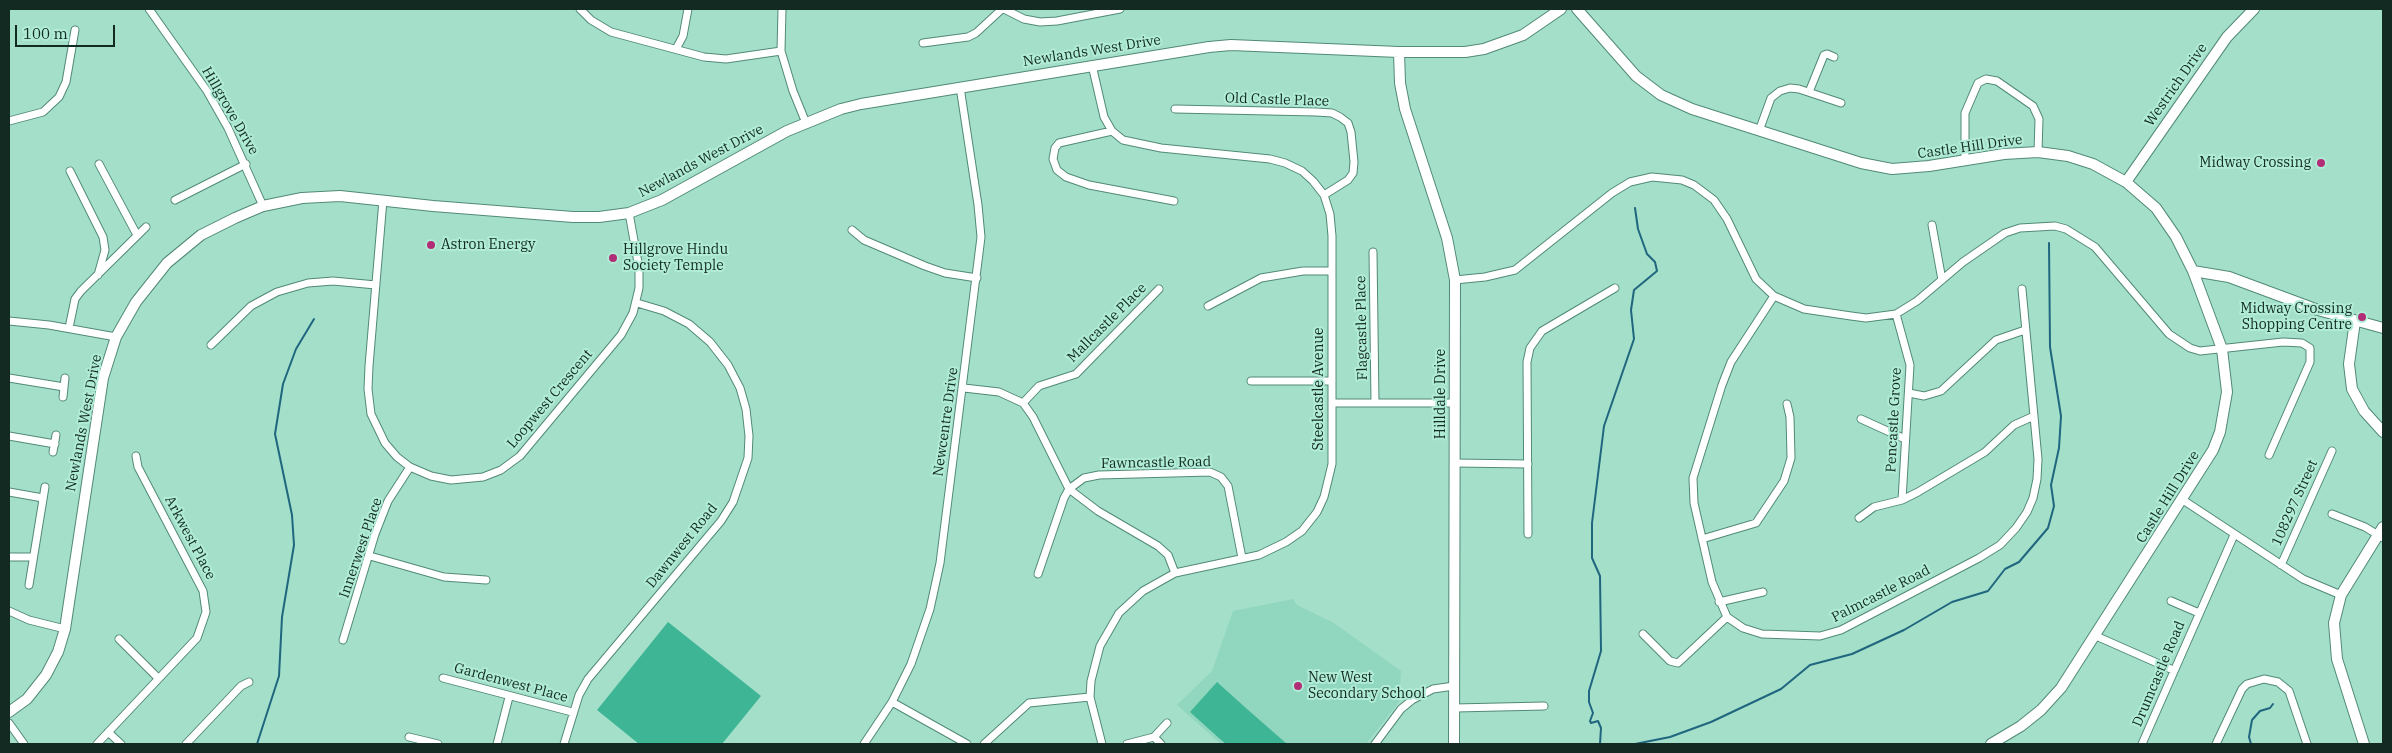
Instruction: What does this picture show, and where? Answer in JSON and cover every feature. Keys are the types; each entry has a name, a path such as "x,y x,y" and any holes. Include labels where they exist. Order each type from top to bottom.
{"street":[{"name":"Hillgrove Drive","path":"148,9 207,91 246,164 263,206"},
{"path":"580,9 591,20 611,32 720,59 781,51"},
{"path":"676,49 683,36 688,9"},
{"path":"782,9 781,51 793,91 806,123"},
{"path":"924,44 976,33 1003,9 1024,19 1040,22 1057,21 1120,9"},
{"name":"Newlands West Drive","path":"9,712 27,699 46,675 58,652 103,378 116,337 145,288 180,252 218,225 263,206 319,196 573,217 599,217 629,213 662,200 806,123 861,104 1188,49 1231,45 1447,53 1484,49 1523,35 1561,9"},
{"name":"Castle Hill Drive","path":"1577,9 1626,67 1661,95 1692,109 1861,162 1892,169 2004,154 2038,152 2068,156 2093,164 2126,182 2156,208 2166,221 2193,271 2222,348 2227,392 2220,432 2213,450 2183,500 2061,688 2041,710 2021,726 1991,744"},
{"name":"Westrich Drive","path":"2126,182 2227,37 2254,9"},
{"path":"9,122 44,112 59,97 66,82 75,30"},
{"name":"Hilldale Drive","path":"1399,52 1400,83 1405,109 1447,238 1455,280 1454,744"},
{"path":"1809,92 1824,55 1828,54 1834,57"},
{"path":"1092,65 1104,117 1112,130 1060,144 1056,148 1053,159 1060,173 1089,186 1174,201"},
{"path":"1965,160 1966,113 1978,84 1986,79 1997,81 2033,106 2039,118 2038,152"},
{"name":"Newcentre Drive","path":"864,744 892,702 922,634 936,585 964,388 981,237 960,87"},
{"path":"1759,131 1772,98 1780,90 1790,88 1809,92 1841,103"},
{"name":"Old Castle Place","path":"1174,109 1324,113 1340,117 1348,123 1352,132 1354,162 1352,173 1348,180 1324,195"},
{"name":"Steelcastle Avenue","path":"1102,744 1090,697 1094,663 1100,646 1119,613 1143,591 1175,573 1259,554 1286,542 1302,531 1317,512 1329,482 1332,464 1332,271 1330,214 1324,195 1302,171 1270,159 1138,144 1123,140 1112,130"},
{"path":"100,164 137,235"},
{"path":"175,200 246,164"},
{"path":"70,171 103,237 105,250 98,275"},
{"path":"1455,280 1485,277 1515,270 1612,193 1630,182 1652,177 1669,177 1694,185 1714,200 1727,219 1756,279 1774,296 1804,309 1866,318 1896,314 1917,301 1991,240 2005,233 2020,228 2055,226 2066,229 2096,247 2169,334 2180,342 2200,351 2283,342 2302,343 2310,348 2310,362 2270,454"},
{"name":"Loopwest Crescent","path":"383,200 368,389 371,414 385,443 410,467 431,476 451,480 483,478 501,470 520,456 613,345 628,324 637,303 639,288 639,268 629,213"},
{"path":"1932,225 1942,280"},
{"path":"69,328 75,299 146,227"},
{"path":"852,230 864,240 925,266 945,273 977,278"},
{"name":"Flagcastle Place","path":"1374,252 1375,403"},
{"path":"1208,306 1261,278 1303,271 1332,271"},
{"path":"2193,271 2229,277 2318,310 2383,328"},
{"path":"211,345 251,306 277,292 308,283 332,281 376,285"},
{"path":"1528,534 1527,362 1530,348 1542,331 1615,288"},
{"name":"Mallcastle Place","path":"1023,403 1039,386 1076,374 1159,289"},
{"name":"Palmcastle Road","path":"1774,296 1731,362 1722,385 1693,478 1694,503 1712,582 1719,602 1728,617 1743,628 1762,634 1794,637 1828,635 1979,558 2000,545 2016,528 2027,512 2033,498 2037,479 2038,459 2022,289"},
{"name":"Dawnwest Road","path":"564,744 572,712 588,679 721,521 733,502 748,458 749,436 746,409 740,388 728,365 710,342 689,324 664,311 637,303"},
{"name":"Pencastle Grove","path":"1896,314 1909,359 1909,393 1902,500"},
{"path":"9,321 69,328 116,337"},
{"path":"2355,321 2349,364 2352,389 2364,411 2383,432"},
{"path":"1909,393 1924,396 1941,391 1996,340 2025,330"},
{"path":"9,378 64,387"},
{"path":"63,397 65,378"},
{"path":"1251,381 1331,381"},
{"path":"964,388 999,392 1023,403 1033,417 1069,489 1098,511 1158,546 1168,555 1175,573"},
{"path":"1332,403 1455,403"},
{"path":"1702,539 1756,523 1784,481 1791,458 1790,418 1787,404"},
{"path":"1859,518 1874,507 1902,500 1979,456 2014,425 2034,416"},
{"path":"1861,419 1905,439"},
{"path":"9,436 54,444"},
{"path":"54,452 56,436"},
{"name":"108297 Street","path":"2281,565 2332,451"},
{"name":"Arkwest Place","path":"97,744 197,638 204,620 206,602 204,591 138,467 136,456"},
{"path":"1455,463 1528,464"},
{"name":"Innerwest Place","path":"343,640 388,501 410,467"},
{"name":"Fawncastle Road","path":"1069,489 1084,478 1099,475 1210,472 1216,474 1228,486 1242,558"},
{"path":"29,585 45,487"},
{"path":"1038,574 1069,489"},
{"path":"9,492 43,498"},
{"path":"2183,500 2304,579 2341,595"},
{"path":"2332,514 2382,533 2341,595 2334,622 2334,645 2341,674 2364,744"},
{"name":"Drumcastle Road","path":"2142,744 2234,535"},
{"path":"370,556 444,577 486,580"},
{"path":"9,557 33,557"},
{"path":"1719,602 1764,592"},
{"name":"Drumcastle Road","path":"2171,601 2199,613"},
{"path":"9,611 29,620 62,629"},
{"path":"1643,634 1670,661 1678,662 1728,617"},
{"name":"Newlands West Drive","path":"9,707 33,682 45,665 62,629"},
{"path":"2096,636 2173,670"},
{"path":"119,638 158,678"},
{"name":"Gardenwest Place","path":"444,678 509,697 572,712"},
{"path":"2216,744 2242,689 2247,684 2264,679 2278,682 2289,691 2307,744"},
{"path":"186,744 241,686 249,682"},
{"path":"1375,744 1401,710 1412,700 1433,689 1454,686"},
{"path":"497,744 509,697"},
{"path":"984,744 1029,703 1090,697"},
{"path":"892,702 967,744"},
{"path":"1455,708 1544,706"},
{"path":"9,723 24,744"},
{"path":"1127,744 1154,737 1167,723"},
{"path":"108,732 120,744"},
{"path":"409,737 438,744"},
{"path":"1154,737 1161,744"}],"shaded area":[{"name":"New West Secondary School","path":"1293,599 1297,605 1334,623 1401,671 1399,702 1366,744 1221,744 1177,705 1212,671 1233,611"},
{"path":"668,622 761,696 722,744 639,744 597,710"},
{"path":"1217,682 1287,744 1226,744 1220,739 1190,712"}],"waterway":[{"path":"1600,744 1601,728 1598,721 1591,723 1590,721 1593,713 1589,702 1589,691 1601,651 1600,576 1592,558 1592,523 1604,426 1634,339 1631,310 1634,290 1657,271 1655,262 1647,254 1638,229 1635,208"},
{"path":"1635,744 1670,737 1711,722 1781,689 1810,665 1852,654 1904,630 1952,602 1988,591 2005,569 2019,562 2048,528 2054,506 2051,485 2059,448 2061,416 2050,347 2049,243"},
{"path":"257,744 279,676 282,617 294,545 292,515 275,434 283,384 296,349 314,319"},
{"path":"2251,744 2249,737 2252,720 2260,711 2270,708 2273,704"}],"place":[{"name":"Midway Crossing","path":"2321,163"},
{"name":"Astron Energy","path":"431,245"},
{"name":"Hillgrove Hindu Society Temple","path":"613,258"},
{"name":"Midway Crossing Shopping Centre","path":"2362,317"},
{"name":"New West Secondary School","path":"1298,686"}]}
